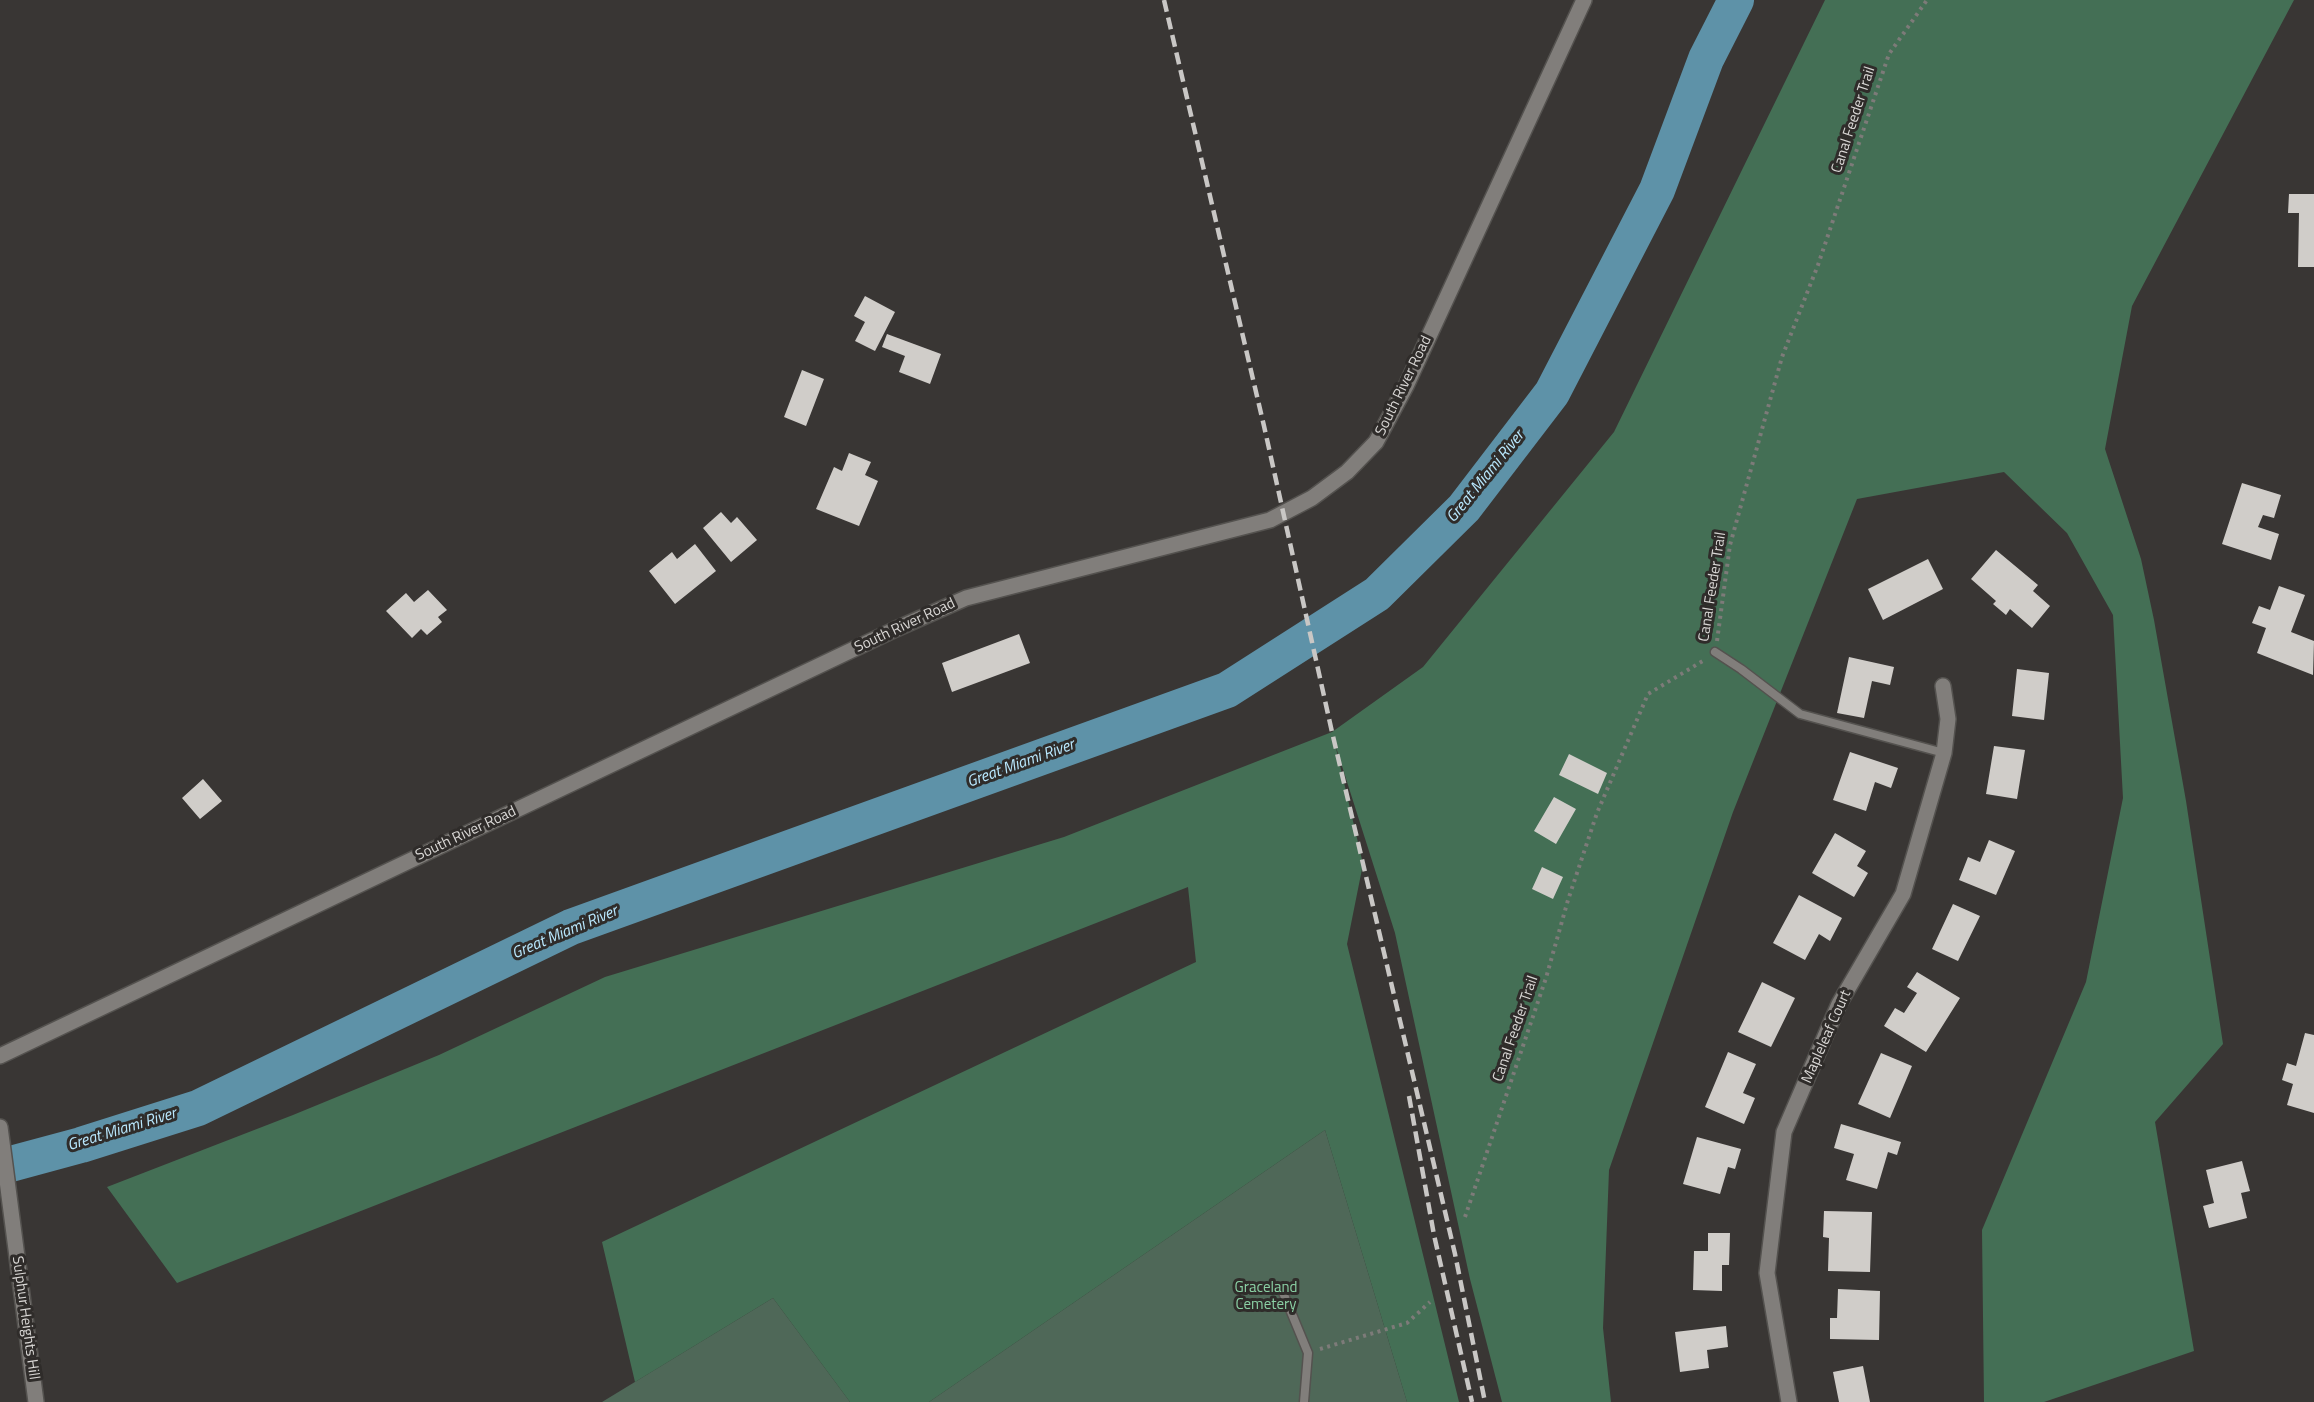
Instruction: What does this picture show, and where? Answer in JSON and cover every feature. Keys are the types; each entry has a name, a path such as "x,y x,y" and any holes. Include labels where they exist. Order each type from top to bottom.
{"street":[{"name":"South River Road","path":"0,1056 966,598 1270,520 1312,498 1347,472 1376,442 1411,376 1584,0"},
{"name":"Mapleleaf Court","path":"1789,1402 1767,1273 1784,1132 1839,1004 1903,894 1944,753 1948,719 1943,686"},
{"name":"Sulphur Heights Hill","path":"0,1127 36,1402"}],"lane":[{"path":"1715,652 1800,714 1944,753"},
{"path":"1282,1290 1308,1353 1304,1402"}],"path":[{"name":"Canal Feeder Trail","path":"1465,1217 1546,978 1568,900 1597,813 1648,694 1715,652 1730,545 1782,357 1818,265 1889,54 1927,0"},
{"path":"1308,1353 1407,1323 1430,1302"}],"green space":[{"path":"1825,0 2294,0 2132,306 2105,449 2141,559 2154,620 2186,801 2223,1044 2155,1122 2194,1351 2044,1402 1984,1402 1982,1230 2086,982 2123,798 2113,615 2067,533 2004,472 1857,499 1733,812 1609,1170 1603,1328 1611,1402 1502,1402 1470,1279 1395,933 1335,744 1363,864 1347,944 1459,1402 1407,1402 1325,1130 929,1402 850,1402 773,1298 635,1382 602,1242 1196,962 1188,887 177,1283 107,1187 293,1115 439,1055 605,977 1064,837 1332,732 1423,667 1614,432"},
{"name":"Graceland Cemetery","path":"1325,1130 1407,1402 929,1402"},
{"path":"773,1298 850,1402 602,1402"}],"building":[{"path":"2289,194 2314,194 2314,267 2298,267 2299,213 2288,213"},
{"path":"865,296 895,312 875,351 855,341 865,322 854,316"},
{"path":"887,334 941,354 930,384 899,372 905,356 882,347"},
{"path":"802,370 824,379 806,426 784,417"},
{"path":"849,453 871,462 865,475 878,481 859,526 816,509 834,467 842,471"},
{"path":"2242,483 2281,495 2274,518 2263,515 2258,527 2279,534 2271,560 2222,544"},
{"path":"721,512 731,523 737,517 757,540 731,562 703,528"},
{"path":"695,544 716,571 675,604 649,571 672,552 677,559"},
{"path":"1996,550 2038,585 2033,591 2050,606 2032,628 2010,609 2006,615 1993,604 1996,601 1971,579"},
{"path":"1928,559 1943,589 1883,620 1868,589"},
{"path":"2279,586 2305,595 2291,632 2314,641 2313,675 2257,653 2266,628 2252,623 2259,606 2270,610"},
{"path":"428,590 447,610 438,617 442,622 427,635 421,629 412,638 386,611 406,593 414,602"},
{"path":"1019,634 1030,663 952,692 942,663"},
{"path":"1849,657 1894,667 1890,685 1872,681 1864,718 1837,713"},
{"path":"2017,669 2049,673 2044,720 2012,716"},
{"path":"1994,746 2025,750 2017,799 1986,794"},
{"path":"1850,752 1898,768 1891,788 1875,782 1866,811 1833,800"},
{"path":"1569,754 1607,773 1598,794 1559,775"},
{"path":"203,779 222,801 200,819 182,798"},
{"path":"1554,797 1576,809 1556,844 1534,831"},
{"path":"1835,833 1866,851 1857,866 1868,873 1854,897 1812,873"},
{"path":"1989,840 2015,851 1996,895 1959,880 1968,857 1980,862"},
{"path":"1542,867 1563,877 1553,899 1532,889"},
{"path":"1799,895 1842,918 1830,941 1819,934 1805,960 1773,943"},
{"path":"1953,904 1980,916 1958,961 1932,949"},
{"path":"1917,972 1960,998 1926,1052 1884,1026 1895,1008 1904,1013 1917,993 1907,987"},
{"path":"1762,982 1795,998 1771,1047 1738,1032"},
{"path":"2305,1033 2314,1035 2314,1113 2287,1105 2293,1084 2282,1080 2287,1063 2296,1066"},
{"path":"1728,1052 1756,1064 1743,1093 1755,1098 1744,1124 1705,1107"},
{"path":"1881,1053 1912,1066 1890,1118 1858,1104"},
{"path":"1841,1124 1901,1142 1897,1155 1888,1152 1877,1189 1846,1180 1854,1154 1834,1148"},
{"path":"1697,1137 1741,1149 1735,1169 1728,1167 1720,1194 1683,1184"},
{"path":"2242,1161 2250,1191 2241,1193 2247,1218 2209,1228 2203,1206 2214,1203 2206,1170"},
{"path":"1824,1211 1872,1212 1870,1272 1828,1271 1829,1238 1823,1237"},
{"path":"1708,1233 1730,1233 1729,1265 1722,1265 1722,1291 1693,1290 1694,1251 1708,1251"},
{"path":"1838,1289 1880,1291 1879,1340 1830,1339 1830,1318 1837,1318"},
{"path":"1726,1326 1728,1347 1707,1350 1709,1368 1680,1372 1675,1332"},
{"path":"1863,1366 1870,1402 1839,1402 1833,1372"}],"waterway":[{"name":"Great Miami River","path":"0,1167 81,1145 198,1108 571,927 1227,690 1377,594 1464,508 1552,393 1657,190 1706,59 1736,0"}],"railway":[{"path":"1164,0 1264,426 1332,732 1455,1254 1485,1402"},
{"path":"1409,1096 1434,1235 1472,1402"}]}
